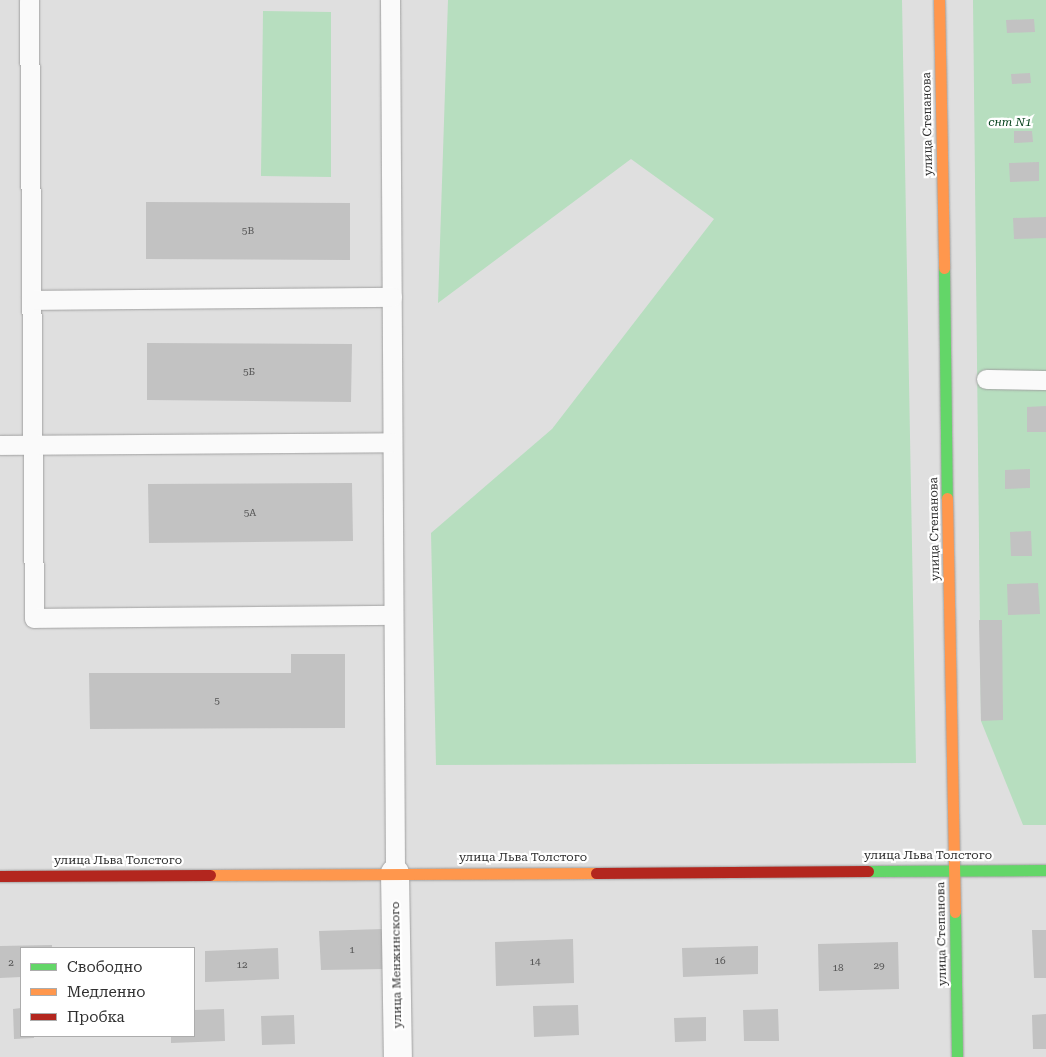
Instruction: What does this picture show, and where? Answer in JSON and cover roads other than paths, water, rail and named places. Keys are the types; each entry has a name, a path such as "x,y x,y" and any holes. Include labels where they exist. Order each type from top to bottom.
{"street":[{"name":"улица Степанова","path":"939,0 957,1057"},
{"name":"улица Льва Толстого","path":"0,876 955,869 1046,870"},
{"name":"улица Менжинского","path":"395,873 398,1057"}],"lane":[{"path":"29,0 34,618 393,615"},
{"path":"390,0 395,873"},
{"path":"31,300 392,297"},
{"path":"986,379 1046,380"},
{"path":"0,445 392,442"}],"park label":[{"name":"снт N1","path":"1010,123"}]}
